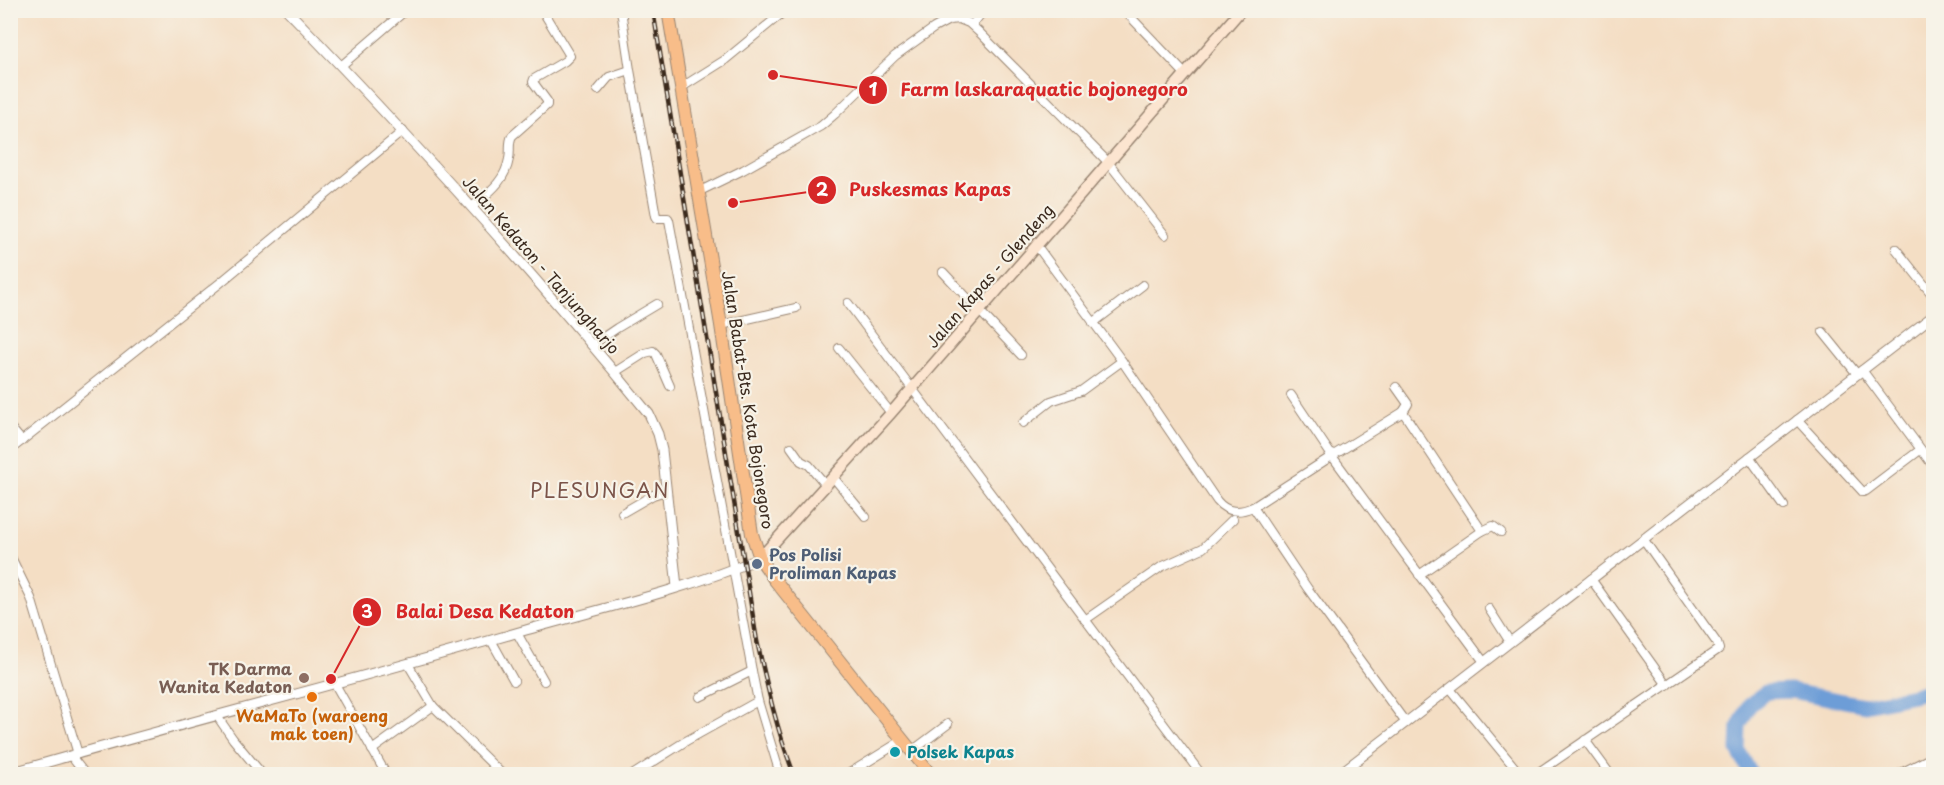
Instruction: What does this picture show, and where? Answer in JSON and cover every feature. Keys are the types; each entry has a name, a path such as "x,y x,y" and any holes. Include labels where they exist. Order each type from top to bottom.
{"highway":[{"name":"Jalan Babat-Bts. Kota Bojonegoro","path":"668,10 721,325 752,534 760,558 774,579 930,774"}],"main road":[{"name":"Jalan Kapas - Glendeng","path":"760,558 891,413 1240,10"}],"street":[{"name":"Jalan Kedaton - Tanjungharjo","path":"287,10 472,207 649,414 662,450 677,587"},
{"path":"341,66 406,10"},
{"path":"472,207 501,182 509,158 512,136 547,104 547,100 533,80 570,56 542,10"},
{"path":"621,10 656,216 669,219 752,671 780,774"},
{"path":"682,87 725,60 786,10"},
{"path":"972,25 984,10"},
{"path":"1124,10 1185,74"},
{"path":"698,192 743,170 821,126 888,62 934,28 956,19 964,20 972,25 1108,162 1165,235"},
{"path":"598,90 609,77 630,70"},
{"path":"10,450 220,283 403,131"},
{"path":"1037,246 1122,361 1227,516 1233,519"},
{"path":"1896,249 1934,297"},
{"path":"943,272 1021,355"},
{"path":"1094,323 1143,285"},
{"path":"848,303 1201,774"},
{"path":"592,345 657,304"},
{"path":"721,325 796,308"},
{"path":"1339,774 1934,315"},
{"path":"1823,332 1901,421 1934,467"},
{"path":"839,348 891,413"},
{"path":"615,372 645,352 653,351 670,386"},
{"path":"1023,423 1051,400 1081,391 1122,361"},
{"path":"1085,620 1161,567 1203,548 1233,519 1403,412 1407,404 1396,387"},
{"path":"1291,395 1332,456 1484,662"},
{"path":"1403,412 1482,531"},
{"path":"1797,420 1863,492 1920,450"},
{"path":"10,427 22,441"},
{"path":"790,447 801,461 829,481 866,517"},
{"path":"1749,457 1784,506"},
{"path":"622,513 653,495 666,492"},
{"path":"1223,508 1236,512 1249,509"},
{"path":"1249,509 1406,723"},
{"path":"1419,575 1482,531 1493,526 1501,532"},
{"path":"1536,774 1719,648 1644,540"},
{"path":"10,555 31,598 75,755 85,774"},
{"path":"10,773 517,633 733,570 760,558"},
{"path":"1591,579 1667,685"},
{"path":"1489,609 1510,642"},
{"path":"517,633 544,681"},
{"path":"492,640 514,681"},
{"path":"408,664 433,706 502,774"},
{"path":"700,697 752,671"},
{"path":"335,684 386,774"},
{"path":"1450,689 1520,774"},
{"path":"634,774 686,741 759,701"},
{"path":"372,750 433,706"},
{"path":"217,716 262,774"},
{"path":"912,751 948,724"},
{"path":"848,774 903,740"},
{"path":"1585,740 1610,774"},
{"path":"1899,774 1934,756"}],"waterway":[{"path":"1751,774 1738,750 1739,726 1749,706 1766,692 1791,691 1865,705 1934,689"}],"railway":[{"path":"653,10 757,641 777,725 794,774"}],"place":[{"name":"Farm laskaraquatic bojonegoro","path":"773,75"},
{"name":"Puskesmas Kapas","path":"733,203"},
{"name":"Pos Polisi Proliman Kapas","path":"757,564"},
{"name":"TK Darma Wanita Kedaton","path":"304,678"},
{"name":"Balai Desa Kedaton","path":"331,679"},
{"name":"WaMaTo (waroeng mak toen)","path":"312,697"},
{"name":"Polsek Kapas","path":"895,752"}],"district":[{"name":"PLESUNGAN","path":"600,491"}]}
